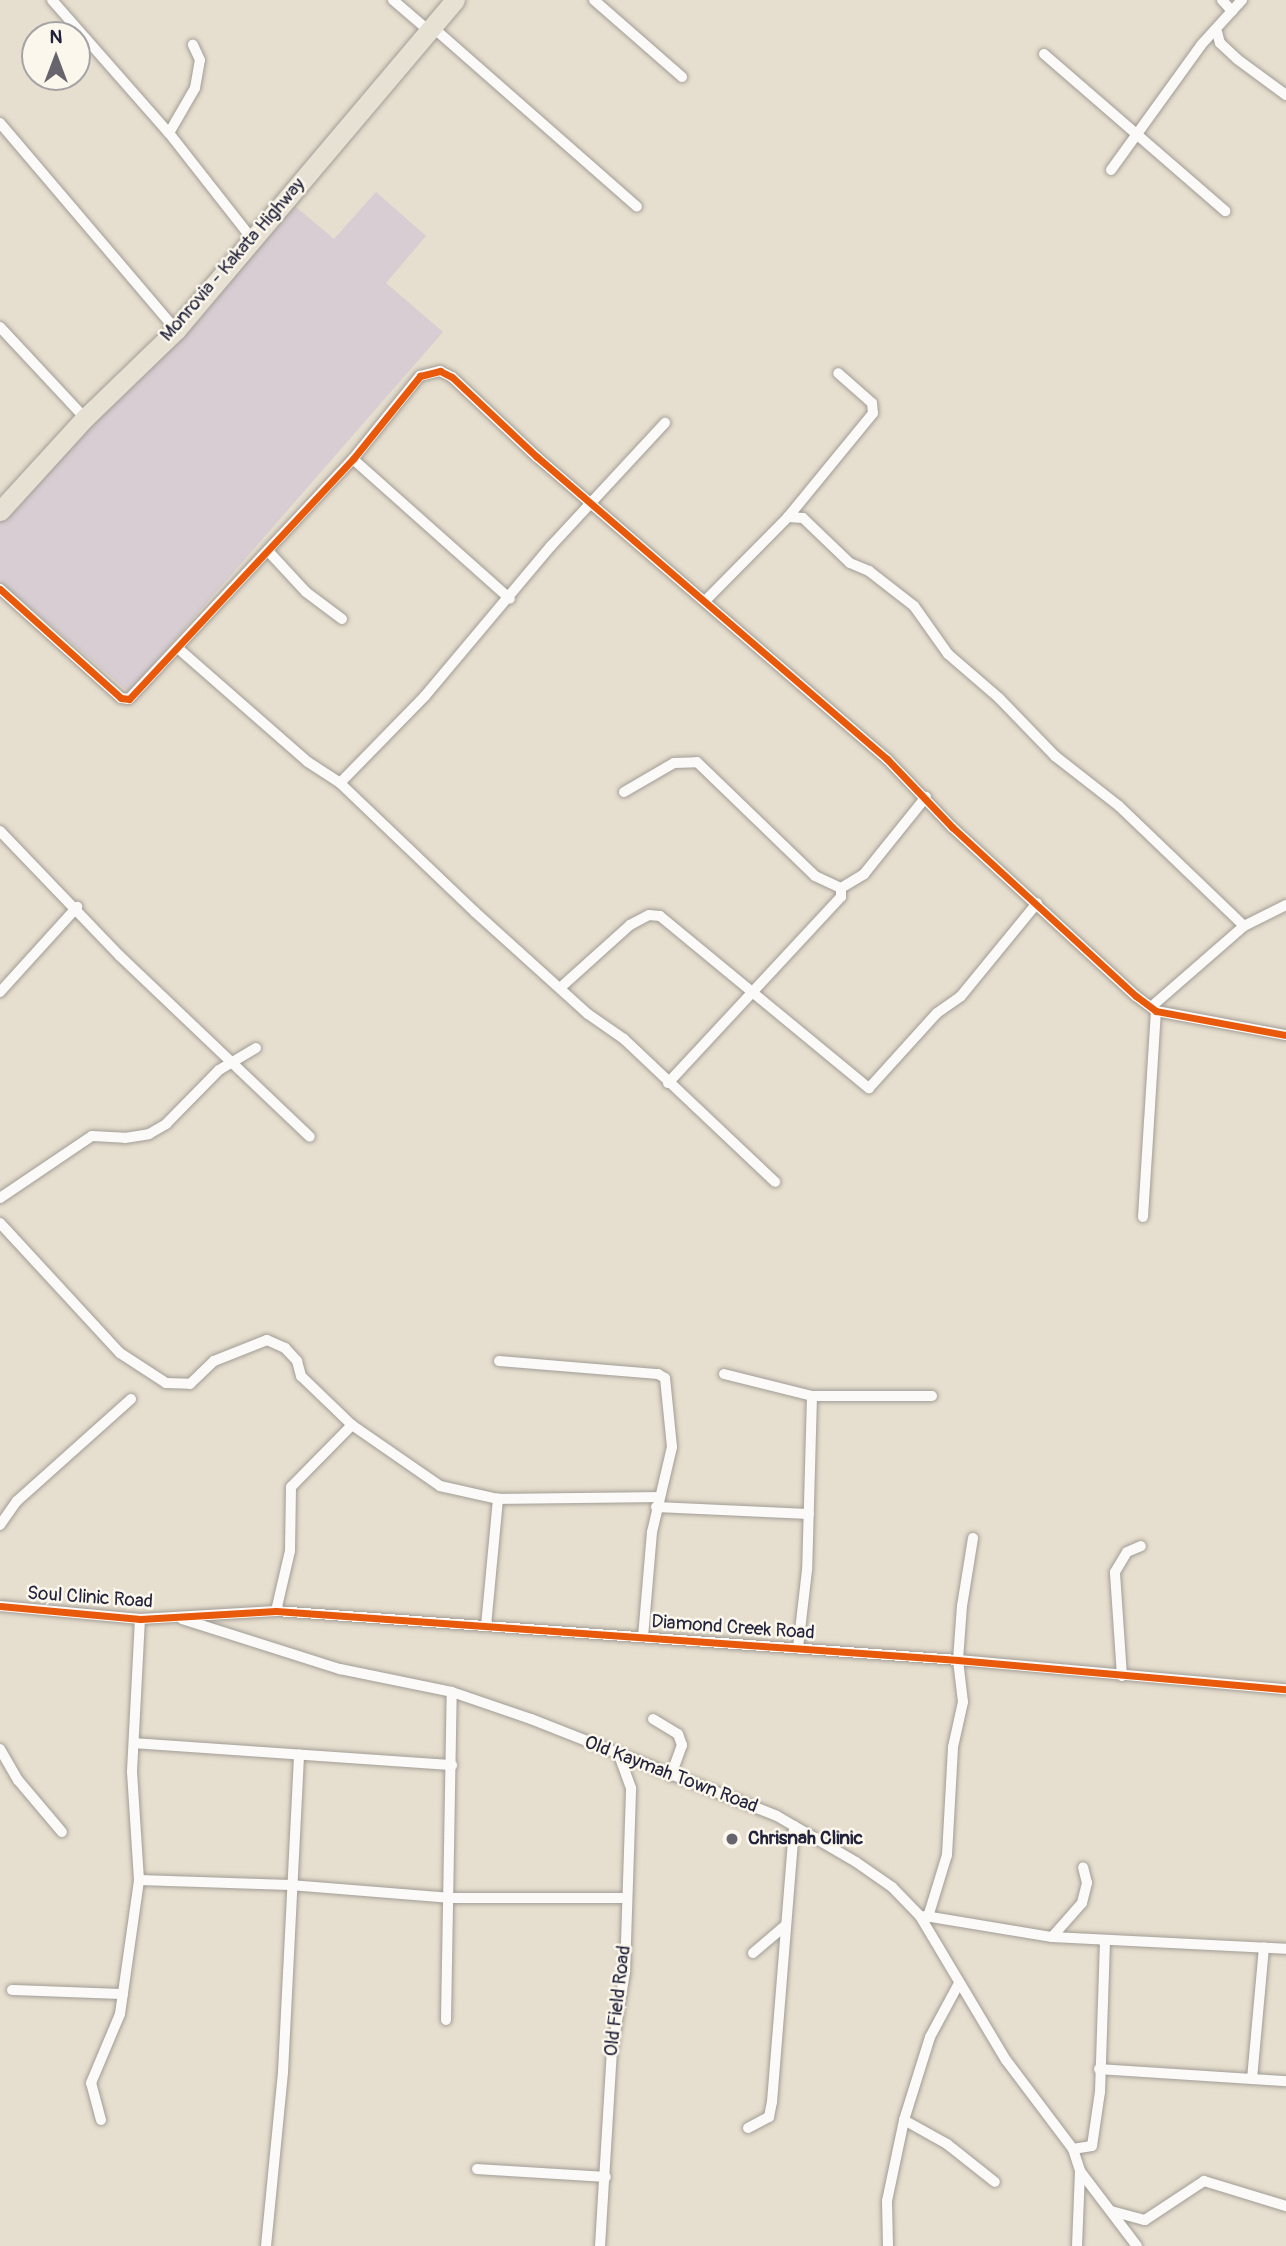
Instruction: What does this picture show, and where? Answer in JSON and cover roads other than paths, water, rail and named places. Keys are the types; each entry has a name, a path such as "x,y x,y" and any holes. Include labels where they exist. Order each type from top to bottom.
{"highway":[{"name":"Monrovia - Kakata Highway","path":"0,510 85,418 176,330 454,0"}],"street":[{"path":"52,0 169,134 253,240"},
{"path":"393,0 429,31 437,31 637,207"},
{"path":"594,0 682,77"},
{"path":"1222,0 1232,11"},
{"path":"1111,170 1201,45 1217,32 1242,0"},
{"path":"1217,32 1220,43 1237,59 1286,95"},
{"path":"169,134 195,88 200,60 193,45"},
{"path":"1044,54 1225,211"},
{"path":"0,123 176,330"},
{"path":"0,327 85,418"},
{"path":"0,589 125,700 180,650 353,459 420,376 440,371 460,384 591,503 706,600 926,797 952,827 1153,1009 1286,1035"},
{"path":"706,600 788,517 873,413 872,403 838,373"},
{"path":"340,783 425,696 591,503 664,423"},
{"path":"353,459 510,599"},
{"path":"788,517 803,518 817,527 850,563 869,571 914,606 948,654 999,698 1055,756 1119,806 1244,926"},
{"path":"269,552 306,592 342,619"},
{"path":"180,650 308,762 340,783 559,988 624,1039 775,1182"},
{"path":"624,792 674,763 697,762 815,876 841,888"},
{"path":"841,888 864,874 926,797"},
{"path":"0,831 77,907 120,956 310,1137"},
{"path":"668,1083 841,897 841,888"},
{"path":"559,988 630,925 649,915 660,916 679,928 869,1088 937,1013 961,996 1037,903"},
{"path":"1143,1217 1153,1009 1244,926 1286,905"},
{"path":"0,992 77,907"},
{"path":"0,1198 92,1136 125,1138 149,1134 166,1124 230,1062 256,1048"},
{"path":"0,1223 120,1353 166,1383 190,1384 214,1361 267,1340 285,1348 297,1361 301,1376 352,1425 440,1486 498,1499 657,1502 809,1514"},
{"path":"499,1361 658,1374 665,1378 672,1447 657,1502 643,1637"},
{"path":"724,1374 812,1396 932,1396"},
{"path":"799,1648 809,1514 812,1396"},
{"path":"0,1525 17,1501 131,1399"},
{"path":"276,1611 290,1551 291,1487 352,1425"},
{"path":"486,1626 498,1499"},
{"path":"974,1538 958,1660 963,1702 953,1747 947,1855 924,1916 1052,1937 1286,1950"},
{"path":"1122,1676 1115,1572 1127,1552 1141,1546"},
{"name":"Soul Clinic Road","path":"0,1606 140,1619 178,1618"},
{"name":"Diamond Creek Road","path":"178,1618 276,1611 958,1660 1286,1689"},
{"name":"Old Kaymah Town Road","path":"178,1618 340,1669 452,1692 531,1719 794,1826 892,1887 924,1916 958,1985 1073,2149 1080,2171 1138,2246"},
{"path":"101,2120 91,2083 120,2014 139,1881 132,1815 140,1619"},
{"path":"446,2020 451,1898 452,1692"},
{"path":"653,1719 678,1734 682,1745 671,1776"},
{"path":"134,1743 452,1765"},
{"path":"0,1749 18,1780 62,1832"},
{"path":"266,2246 283,2071 290,1885 299,1754"},
{"name":"Old Field Road","path":"600,2246 611,2066 625,1972 624,1898 631,1788 620,1757"},
{"path":"748,2128 769,2117 772,2102 794,1826"},
{"path":"1052,1937 1082,1903 1087,1883 1083,1867"},
{"path":"139,1881 290,1885 451,1898 624,1898"},
{"path":"753,1953 786,1925"},
{"path":"1073,2149 1092,2146 1100,2092 1098,2069 1105,1940"},
{"path":"1252,2079 1264,1948"},
{"path":"888,2246 887,2201 904,2120 930,2037 958,1985"},
{"path":"12,1990 123,1994"},
{"path":"1098,2069 1286,2081"},
{"path":"904,2120 947,2144 995,2182"},
{"path":"477,2169 606,2177"},
{"path":"1077,2246 1080,2171"},
{"path":"1111,2210 1145,2220 1204,2180 1286,2206"}],"place":[{"name":"Chrisnah Clinic","path":"732,1839"}]}
